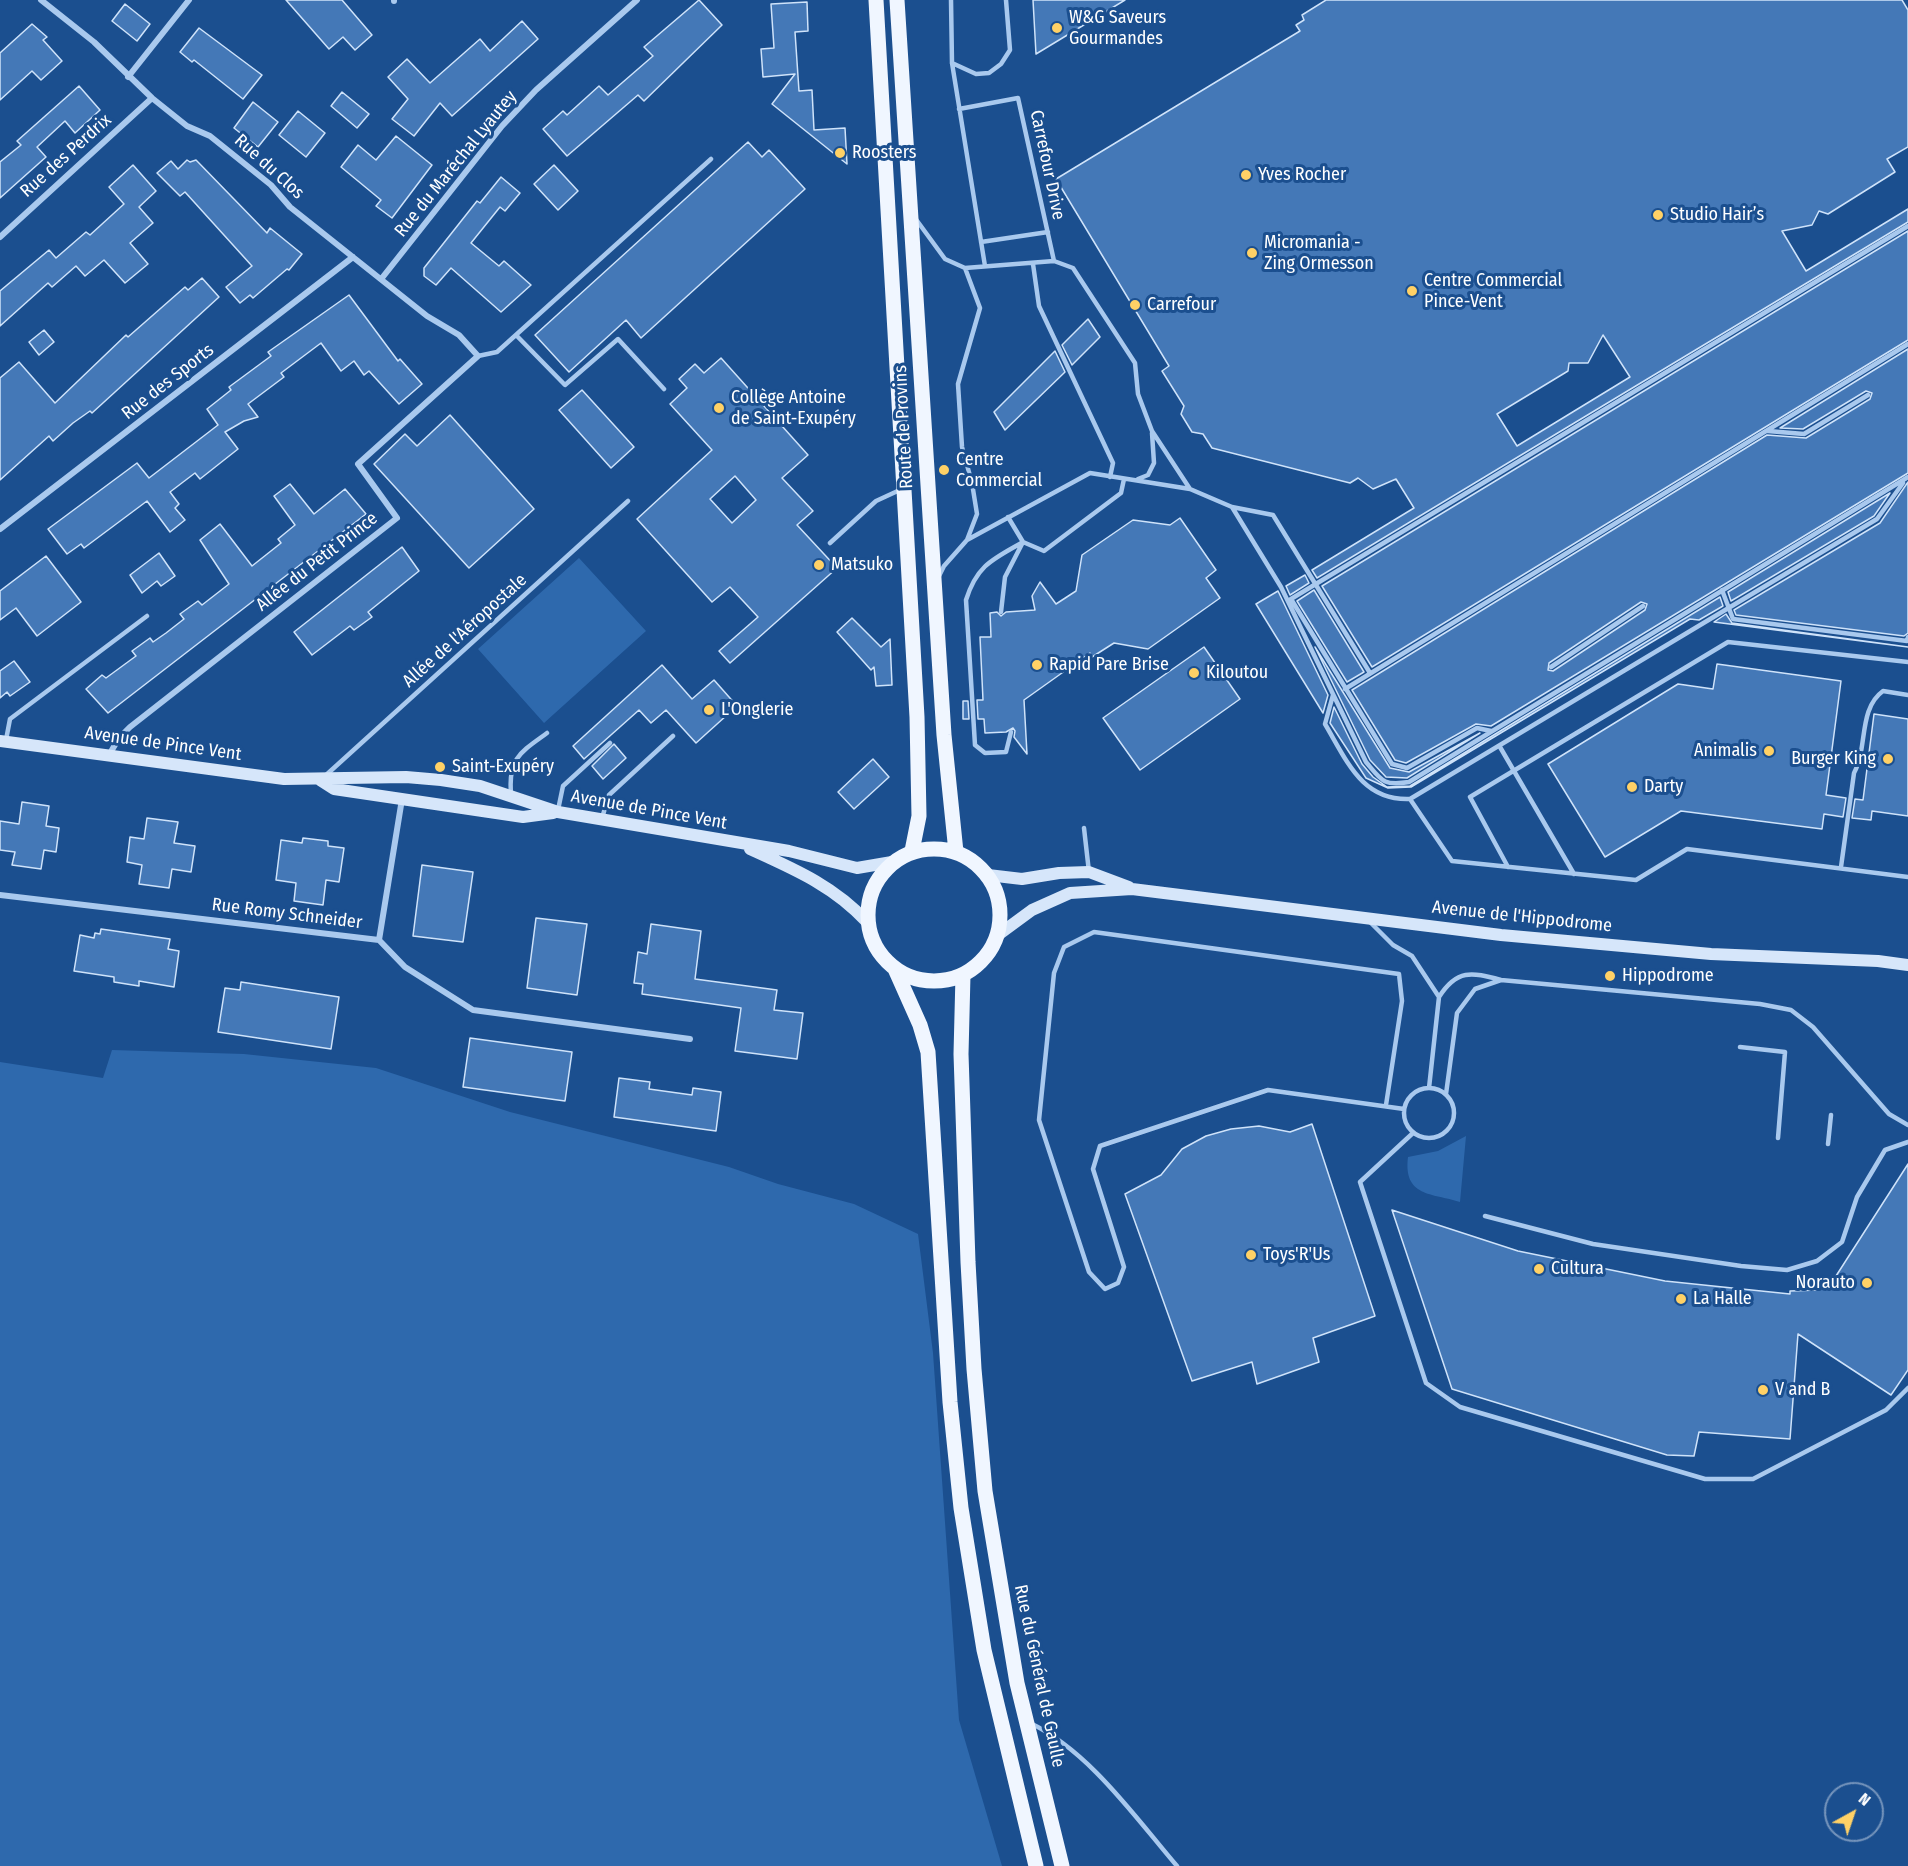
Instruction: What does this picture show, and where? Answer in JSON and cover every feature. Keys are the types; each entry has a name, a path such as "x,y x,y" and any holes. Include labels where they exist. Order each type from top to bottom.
{"main road":[{"name":"Route de Provins","path":"876,0 919,800 912,851"},
{"name":"Route de Provins","path":"897,0 947,784 956,852"},
{"name":"Avenue de Pince Vent","path":"3,741 284,779 320,780 347,777 441,780 480,786 558,812 789,851 857,868 892,862"},
{"name":"Avenue de Pince Vent","path":"320,780 334,789 524,817 558,812"},
{"name":"Avenue de Pince Vent","path":"735,843 824,884 845,899 867,922"},
{"path":"934,848 956,852 974,861 988,875 997,893 1000,912 998,935 987,956 963,975 929,982 911,978 895,969 881,956 872,940 867,922 868,899 877,879 892,862 912,851 934,848"},
{"name":"Avenue de l'Hippodrome","path":"988,875 1023,879 1059,873 1089,872 1132,889"},
{"name":"Avenue de l'Hippodrome","path":"998,935 1032,910 1070,893 1132,889 1364,916 1501,935 1712,954 1878,961 1908,965"},
{"path":"895,969 920,1025 928,1052 949,1390 961,1508 984,1650 1036,1866"},
{"name":"Rue du Général de Gaulle","path":"963,975 961,1054 969,1262 974,1369 985,1491 1025,1720 1062,1866"}],"street":[{"name":"Rue du Clos","path":"41,0 94,42 152,98 187,126 210,136 272,185 290,207 427,316 459,335 478,356"},
{"path":"128,77 189,0"},
{"name":"Rue du Maréchal Lyautey","path":"382,278 502,126 536,90 637,0"},
{"name":"Rue des Perdrix","path":"0,237 152,98"},
{"name":"Rue des Sports","path":"0,529 353,257"},
{"name":"Allée du Petit Prince","path":"109,754 119,738 130,727 397,518 357,465 478,356"},
{"path":"379,940 402,799"},
{"name":"Rue Romy Schneider","path":"0,894 379,940 405,967 472,1010 690,1039"}],"lane":[{"path":"951,0 952,63 985,266"},
{"path":"952,63 976,74 989,73 1001,64 1010,50 1006,0"},
{"name":"Carrefour Drive","path":"959,109 1018,98 1054,261"},
{"path":"478,356 497,352 516,336 711,159"},
{"path":"910,211 945,259 965,268 1054,261 1073,268 1135,363 1138,394 1152,431 1190,489"},
{"path":"1491,731 1477,728 1407,768 1392,764 1291,599 1908,226"},
{"path":"981,242 1048,232"},
{"path":"1033,264 1039,306 1113,463 1110,477"},
{"path":"965,268 980,308 958,384 962,447 972,483 977,514 967,540"},
{"path":"516,336 565,386 618,339 664,389"},
{"path":"1345,688 1908,344"},
{"path":"1766,431 1804,434 1868,395"},
{"path":"1136,480 1148,475 1154,463 1152,431"},
{"path":"935,584 944,566 967,540 1090,473 1190,489 1232,507 1274,514 1370,673"},
{"path":"1232,507 1281,587 1365,762 1383,782 1394,784 1409,782 1908,476"},
{"path":"1333,695 1325,724 1352,770 1375,794 1392,800 1410,799 1877,519 1908,476"},
{"path":"1008,517 1023,542 1044,551 1121,493 1124,479"},
{"path":"830,543 876,501 904,488"},
{"name":"Allée de l'Aéropostale","path":"320,780 628,501"},
{"path":"1001,612 1005,577 1023,542"},
{"path":"1011,732 1006,752 985,753 975,745 966,600 973,580 984,565 1023,542"},
{"path":"1722,590 1733,619 1908,640"},
{"path":"1551,667 1643,606"},
{"path":"3,741 10,719 147,616"},
{"path":"1508,867 1470,797 1728,642 1908,662"},
{"path":"1841,867 1854,773 1861,762 1870,705 1883,691 1908,695"},
{"path":"511,796 509,772 518,755 547,733"},
{"path":"602,818 609,795 673,736"},
{"path":"558,812 563,786 610,743"},
{"path":"1500,747 1574,874"},
{"path":"1410,799 1452,861 1636,880 1687,849 1908,877"},
{"path":"1084,828 1089,872"},
{"path":"1364,916 1393,945 1412,956 1439,997"},
{"path":"1386,1105 1402,1001 1399,974 1094,932 1064,947 1054,973 1040,1120 1089,1272 1105,1289 1118,1283 1124,1267 1093,1168 1100,1146 1268,1090 1404,1109"},
{"path":"1429,1088 1439,997 1449,981 1475,973 1501,980 1760,1004 1791,1010 1813,1027 1889,1114 1908,1125"},
{"path":"1446,1094 1429,1088 1413,1094 1404,1109 1404,1118 1413,1133 1429,1139 1446,1133 1452,1126 1455,1109 1446,1094 1457,1013 1475,989 1501,980"},
{"path":"1740,1047 1785,1052 1778,1138"},
{"path":"1828,1144 1831,1115"},
{"path":"1413,1133 1360,1182 1426,1383 1460,1407 1706,1479 1753,1479 1886,1410 1908,1388"},
{"path":"1485,1215 1593,1244 1741,1266 1787,1270 1817,1261 1842,1242 1857,1197 1885,1150 1908,1142"},
{"path":"1025,1720 1051,1733 1083,1760 1177,1866"}],"shaded area":[{"path":"579,558 646,631 544,723 478,649"},
{"path":"112,1050 244,1054 376,1068 510,1112 729,1167 778,1184 854,1204 918,1234 933,1353 959,1720 1002,1866 0,1866 0,1062 103,1078"},
{"path":"1466,1136 1460,1202 1430,1194 1415,1186 1410,1180 1408,1157 1438,1151"}],"building":[{"path":"286,0 342,0 372,35 355,50 343,37 329,49"},
{"path":"699,0 722,25 644,101 638,95 567,156 543,129 563,111 567,115 599,86 608,95 653,56 644,47"},
{"name":"W&G Saveurs Gourmandes","path":"1033,0 1125,0 1036,54"},
{"name":"Centre Commercial Pince-Vent","path":"1326,0 1902,0 1908,10 1908,147 1887,159 1895,172 1828,214 1819,211 1812,225 1782,231 1806,271 1908,209 1908,222 1317,578 1312,570 1414,508 1396,479 1373,489 1358,478 1350,483 1212,448 1203,434 1192,432 1181,414 1184,406 1162,371 1169,366 1056,179 1300,31 1296,25 1304,20 1302,15","holes":["1603,335 1630,377 1517,446 1497,414 1568,371 1569,363 1588,363"]},
{"path":"807,2 808,31 795,32 799,91 812,90 814,130 845,128 847,164 772,104 795,74 763,77 761,49 774,48 771,4"},
{"path":"125,4 150,24 137,41 112,21"},
{"path":"522,21 538,39 452,116 440,103 414,136 392,119 408,99 388,77 407,59 430,83 480,39 490,51"},
{"path":"32,24 47,37 43,40 62,61 41,80 32,71 0,100 0,53"},
{"path":"199,28 262,75 243,99 194,60 192,62 180,52"},
{"path":"79,86 100,110 75,133 65,121 37,147 46,157 0,198 0,162 21,145 17,141"},
{"path":"342,92 369,114 357,128 331,106"},
{"path":"253,102 278,122 258,147 234,128"},
{"path":"298,111 325,133 306,157 279,135"},
{"path":"396,136 432,165 392,218 376,206 381,200 341,167 358,145 376,160"},
{"path":"748,142 762,157 769,150 805,189 641,338 626,320 569,372 535,335"},
{"path":"187,160 190,162 196,160 267,233 270,228 302,254 289,270 287,269 253,298 250,295 240,303 226,287 252,266 185,192 180,196 157,173 171,161 178,169"},
{"path":"133,165 156,191 139,207 153,223 130,243 148,264 125,283 104,260 85,276 76,266 52,287 48,283 0,326 0,291 49,250 56,258 86,232 90,235 124,204 109,187"},
{"path":"554,165 578,191 558,210 534,184"},
{"path":"501,177 520,193 505,211 500,207 471,243 499,266 504,261 531,285 501,312 451,268 436,285 424,276 424,268 477,201 480,203"},
{"path":"1908,231 1908,340 1372,667 1322,586"},
{"path":"202,278 219,297 92,413 90,411 73,423 53,441 49,436 0,480 0,378 19,362 55,403 126,335 128,337 185,287 188,290"},
{"path":"349,295 398,361 400,359 422,384 399,404 369,371 364,375 354,361 341,371 321,343 281,373 284,377 248,404 258,417 244,421 225,432 238,449 200,479 195,473 170,492 179,504 175,508 185,520 170,532 147,501 84,548 81,544 67,554 48,529 137,463 149,478 218,425 207,409 231,390 229,387 271,356 268,352"},
{"path":"1088,319 1100,337 1072,365 1062,345"},
{"path":"44,330 54,342 39,355 29,342"},
{"path":"1908,349 1908,473 1491,726 1476,724 1406,763 1395,760 1352,690 1767,435 1806,438 1870,399 1872,393 1866,391 1803,429 1780,428","holes":["1641,602 1647,604 1645,610 1553,671 1548,670 1549,663"]},
{"name":"Carrefour","path":"1055,351 1065,372 1005,430 994,412"},
{"path":"721,358 808,455 782,478 813,511 797,525 837,568 730,663 719,651 758,617 730,587 712,602 637,519 712,450 670,404 687,388 679,379 695,364 704,373","holes":["735,476 756,500 732,523 710,499"]},
{"path":"582,390 634,447 611,468 559,410"},
{"path":"450,415 534,509 469,568 374,464 405,434 417,446"},
{"path":"1908,482 1908,633 1904,636 1736,615 1734,610 1880,523"},
{"path":"290,484 314,514 345,489 366,514 108,713 86,689 102,675 106,678 136,656 132,651 150,638 153,642 184,619 180,614 198,601 202,605 229,584 200,540 220,524 252,566 281,543 278,539 295,525 274,496"},
{"path":"1890,493 1874,516 1731,601 1728,592"},
{"path":"1180,518 1216,570 1206,578 1220,598 1148,649 1114,643 1092,657 1090,653 1024,700 1027,754 1014,737 1013,728 1006,732 985,733 984,719 978,719 977,700 983,700 980,637 991,637 990,613 997,612 1001,616 1006,612 1035,610 1032,596 1040,582 1056,604 1076,591 1082,555 1133,520 1170,525"},
{"path":"402,547 419,571 368,612 372,617 354,630 350,626 312,655 294,632"},
{"path":"159,553 175,576 161,586 157,581 142,593 130,575"},
{"path":"46,556 81,602 37,636 16,608 0,620 0,591"},
{"path":"1305,575 1309,583 1290,595 1286,586"},
{"path":"1314,590 1364,672 1347,682 1297,601"},
{"path":"1278,591 1328,695 1323,713 1256,604"},
{"path":"1720,597 1723,606 1699,620 1690,619 1411,787 1388,788 1366,778 1330,723 1334,707 1362,764 1373,777 1387,787 1410,786"},
{"path":"1726,614 1732,623 1908,647 1714,622"},
{"path":"852,618 881,647 890,639 892,685 876,686 874,667 871,670 837,632"},
{"name":"Kiloutou","path":"1204,647 1240,699 1140,770 1103,718"},
{"path":"1315,647 1390,768 1409,772 1480,733 1407,778 1386,777 1370,760"},
{"path":"14,661 30,682 10,696 7,692 0,698 0,671"},
{"path":"1717,664 1841,681 1826,795 1846,798 1843,817 1824,814 1822,829 1681,811 1605,857 1548,764 1678,684 1713,689"},
{"path":"662,665 692,699 714,680 737,706 696,743 666,710 651,723 639,710 584,759 573,746"},
{"path":"963,701 968,701 969,719 963,719"},
{"name":"Burger King","path":"1874,714 1908,719 1908,816 1872,811 1871,820 1852,818 1855,799 1863,800"},
{"path":"614,744 626,758 603,779 592,766"},
{"path":"873,759 889,777 854,809 838,792"},
{"path":"22,802 49,806 46,826 59,828 56,852 44,850 41,869 12,865 15,852 0,850 0,821 19,824"},
{"path":"147,818 178,822 174,843 195,846 191,872 172,869 169,888 139,884 142,865 127,862 130,837 144,839"},
{"path":"303,838 328,841 328,846 344,848 339,882 326,880 323,905 294,901 296,883 276,880 281,840 302,843"},
{"path":"422,865 473,872 463,942 413,936"},
{"path":"536,918 587,924 577,995 527,988"},
{"path":"651,924 701,931 695,979 777,990 774,1010 803,1013 797,1059 735,1051 741,1008 642,994 643,984 634,983 638,952 647,954"},
{"path":"101,929 170,939 168,949 179,951 174,987 139,981 139,986 114,982 114,977 74,971 80,935 94,938 95,933 100,934"},
{"path":"241,982 339,997 331,1049 218,1032 225,988 240,990"},
{"path":"470,1038 572,1052 565,1101 463,1087"},
{"path":"619,1078 650,1082 649,1089 692,1095 693,1088 721,1092 716,1131 614,1117"},
{"name":"Toys'R'Us","path":"1312,1124 1375,1316 1313,1338 1319,1362 1257,1384 1252,1362 1192,1381 1125,1194 1161,1175 1182,1149 1206,1136 1231,1129 1259,1126 1290,1132"},
{"path":"1908,1164 1908,1370 1891,1395 1798,1334 1790,1439 1699,1432 1694,1456 1667,1455 1452,1389 1392,1210 1518,1251 1665,1281 1790,1294 1790,1291 1818,1290 1836,1276"}],"place":[{"name":"W&G Saveurs Gourmandes","path":"1057,28"},
{"name":"Roosters","path":"840,153"},
{"name":"Yves Rocher","path":"1246,175"},
{"name":"Studio Hair’s","path":"1658,215"},
{"name":"Micromania - Zing Ormesson","path":"1252,253"},
{"name":"Centre Commercial Pince-Vent","path":"1412,291"},
{"name":"Carrefour","path":"1135,305"},
{"name":"Collège Antoine de Saint-Exupéry","path":"719,408"},
{"name":"Centre Commercial","path":"944,470"},
{"name":"Matsuko","path":"819,565"},
{"name":"Rapid Pare Brise","path":"1037,665"},
{"name":"Kiloutou","path":"1194,673"},
{"name":"L'Onglerie","path":"709,710"},
{"name":"Animalis","path":"1769,751"},
{"name":"Burger King","path":"1888,759"},
{"name":"Saint-Exupéry","path":"440,767"},
{"name":"Darty","path":"1632,787"},
{"name":"Hippodrome","path":"1610,976"},
{"name":"Toys'R'Us","path":"1251,1255"},
{"name":"Cultura","path":"1539,1269"},
{"name":"Norauto","path":"1867,1283"},
{"name":"La Halle","path":"1681,1299"},
{"name":"V and B","path":"1763,1390"}]}
